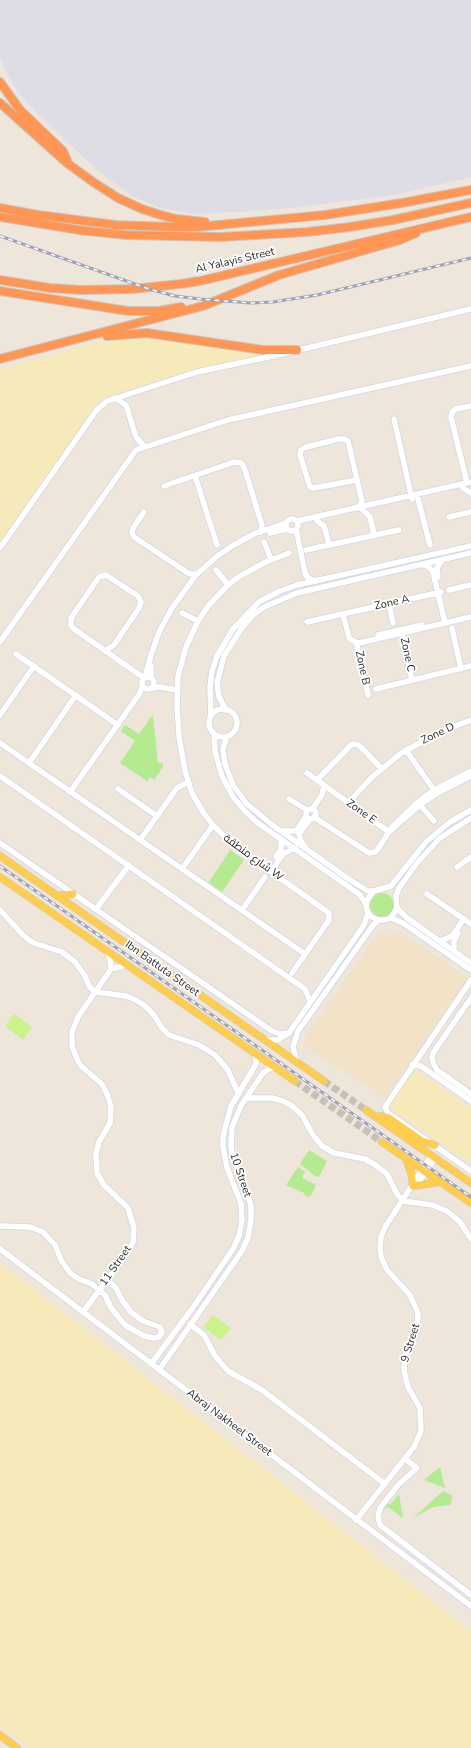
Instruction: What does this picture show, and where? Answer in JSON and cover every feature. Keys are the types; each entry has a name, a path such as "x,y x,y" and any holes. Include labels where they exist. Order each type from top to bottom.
{"highway":[{"path":"0,82 20,110 63,151 67,163"},
{"path":"0,103 67,163 118,198 142,209 176,219 241,223"},
{"path":"0,208 38,215 124,225 174,227 241,223 325,215 471,190"},
{"name":"Al Yalayis Street","path":"0,216 79,230 126,235 221,238 307,232 350,227 393,220 471,202"},
{"name":"Al Yalayis Street","path":"0,280 50,288 81,290 159,287 200,281 471,217"},
{"path":"0,359 203,306 290,271 407,237 425,227"},
{"path":"0,291 113,310 136,312 174,308 228,295"},
{"path":"92,336 147,333 263,350 297,350"}],"main road":[{"name":"Ibn Battuta Street","path":"0,856 324,1081"},
{"name":"Ibn Battuta Street","path":"0,877 295,1081"},
{"path":"57,896 73,894"},
{"path":"366,1110 471,1184"},
{"path":"377,1117 382,1116 389,1118 422,1141 435,1146"},
{"path":"382,1142 471,1203"},
{"path":"405,1157 411,1172 413,1186 440,1182"},
{"path":"0,1735 17,1748"}],"street":[{"path":"0,548 98,408 104,403 115,398 197,372 271,357 460,311 471,310"},
{"path":"0,642 136,450 144,446 228,420 471,366"},
{"path":"131,393 126,405 136,437 136,450"},
{"path":"115,398 126,405"},
{"path":"471,406 452,412 451,417 471,493"},
{"path":"394,419 415,497 430,545"},
{"path":"136,437 144,446"},
{"path":"357,480 314,488 310,487 300,456 301,450 306,447 339,439 346,440 349,444 362,500 361,509"},
{"path":"164,486 234,462 241,463 244,467 262,524 261,532"},
{"path":"195,476 217,545"},
{"path":"70,792 147,684 154,655 162,634 178,606 199,577 218,560 246,542 266,534 361,509 468,485"},
{"path":"362,500 371,507"},
{"path":"371,507 370,517 374,534"},
{"path":"361,509 370,517"},
{"path":"147,684 148,667 159,632 190,582 224,551 268,529 292,527 361,509"},
{"path":"144,512 133,528 133,535 188,573 196,575"},
{"path":"449,517 471,512"},
{"path":"327,519 324,526 329,544"},
{"path":"317,521 324,526"},
{"path":"262,524 268,529"},
{"path":"292,527 305,573 310,579 316,581"},
{"path":"292,527 292,535 301,574 297,585"},
{"path":"306,550 374,534 399,530"},
{"path":"264,542 271,559"},
{"path":"471,546 297,585 280,591 259,602 243,617 228,635 217,656 212,671 210,688 211,716 209,723 214,733 214,745 218,764 227,787 245,811 258,823 359,894 366,904 368,912 372,917 378,920 391,918 397,908 397,893 399,888 429,848 449,831 471,818"},
{"name":"شارع منطقة W","path":"289,553 271,559 252,568 228,585 209,605 191,634 181,661 177,690 179,736 188,782 198,804 213,825 232,844 328,911 330,915 329,920 305,954"},
{"path":"226,710 219,697 217,683 221,666 234,637 253,615 269,604 290,595 471,553"},
{"path":"443,559 439,563 436,571 446,621"},
{"path":"421,564 426,565 432,570 440,592"},
{"path":"370,569 372,576"},
{"path":"216,570 228,585"},
{"path":"188,573 190,582"},
{"path":"105,651 114,644 139,608 141,602 138,596 109,576 104,575 99,578 70,622 72,628 115,658 137,673 147,684 177,690"},
{"path":"449,590 471,585"},
{"name":"Zone A","path":"307,622 440,592"},
{"path":"389,604 393,623"},
{"path":"182,613 198,621"},
{"path":"446,621 471,613"},
{"path":"343,614 349,636 351,640 356,642 446,621 471,617"},
{"path":"452,628 461,669"},
{"name":"Zone C","path":"402,631 412,680"},
{"name":"Zone B","path":"356,642 368,694"},
{"path":"114,644 115,658"},
{"path":"16,654 118,725"},
{"path":"0,715 34,666"},
{"path":"376,689 471,666"},
{"path":"137,673 148,667"},
{"path":"29,763 76,696"},
{"path":"211,716 219,710 226,710 233,714 236,721 235,728 227,736 223,745 222,754 233,785 253,811 363,888 374,891 391,886 412,858 436,832 471,810"},
{"name":"Zone D","path":"348,803 381,768 406,750 440,732 471,720"},
{"path":"214,733 220,736 227,736"},
{"path":"0,743 305,954 292,973"},
{"path":"317,780 352,744 361,747 381,768"},
{"path":"406,750 435,792"},
{"name":"Zone E","path":"307,773 390,832"},
{"path":"0,776 305,989 310,1001"},
{"path":"390,832 392,827 406,813 435,792 471,776"},
{"path":"140,840 177,788 188,782"},
{"path":"306,849 300,839 299,834 323,792 324,786"},
{"path":"118,789 157,816"},
{"path":"281,831 296,831 326,796 332,792"},
{"path":"289,799 365,851 371,851 378,848 390,832 435,792"},
{"path":"420,805 434,821"},
{"path":"182,869 213,825"},
{"path":"269,871 280,851 281,839"},
{"path":"0,843 272,1031 280,1034 289,1033"},
{"path":"269,871 283,854 295,848"},
{"path":"457,867 471,857"},
{"path":"96,909 129,865"},
{"path":"242,910 265,877"},
{"path":"383,889 391,892 397,900"},
{"path":"366,904 369,896 374,891"},
{"path":"428,894 467,921"},
{"path":"397,908 407,918 471,963"},
{"path":"0,910 27,938 37,944 62,952 76,962 85,976 89,986 95,992 126,996 136,1000 149,1010 169,1035 208,1049 216,1055 225,1066 238,1093"},
{"path":"264,1040 278,1040 289,1033 364,925 368,912"},
{"path":"391,918 403,923 471,970"},
{"path":"298,1064 293,1047 298,1031 370,928 378,920"},
{"path":"440,941 452,936 467,921"},
{"path":"454,951 454,938 467,921"},
{"path":"108,952 111,969 126,965"},
{"name":"11 Street","path":"83,1312 129,1251 133,1242 133,1221 128,1208 104,1185 96,1166 96,1154 98,1147 110,1123 109,1100 102,1084 81,1066 72,1046 74,1026 111,969"},
{"path":"471,980 412,1065 386,1104 385,1109 388,1113 471,1171"},
{"path":"471,998 433,1053 432,1058 437,1070 471,1094"},
{"name":"10 Street","path":"151,1364 233,1249 241,1228 241,1203 224,1158 223,1136 227,1114 256,1064 254,1052"},
{"path":"417,1058 421,1066 471,1101"},
{"path":"412,1065 421,1066"},
{"name":"10 Street","path":"159,1370 242,1251 250,1229 251,1206 232,1155 231,1136 234,1119 265,1071 270,1068 277,1068"},
{"path":"248,1096 255,1098 277,1099 292,1106 302,1115 313,1135 322,1146 334,1153 365,1159 379,1167 387,1174 397,1194 403,1201 432,1205 447,1211 460,1222 471,1239"},
{"path":"227,1114 232,1116 234,1119"},
{"name":"9 Street","path":"356,1520 405,1459 418,1440 422,1423 420,1408 408,1387 404,1371 406,1355 417,1332 418,1313 410,1295 387,1270 383,1262 380,1247 381,1237 385,1226 433,1157"},
{"path":"464,1166 471,1163"},
{"path":"0,1226 30,1227 44,1232 55,1246 61,1260 70,1272 100,1290 105,1295 117,1318 125,1325 144,1336 157,1338 161,1335 160,1327 143,1321 130,1312 116,1288 108,1280"},
{"name":"Abraj Nakheel Street","path":"0,1249 471,1606"},
{"path":"184,1319 181,1329 183,1331 188,1327 204,1335 215,1356 235,1377 262,1390 385,1484"},
{"path":"405,1459 417,1468 395,1488 380,1508 378,1517 380,1525 471,1595"},
{"name":"Abraj Nakheel Street","path":"458,1596 471,1609"}],"shaded area":[{"path":"0,0 471,0 471,177 394,195 289,208 195,214 160,208 134,197 97,170 34,110 17,91 0,58"},
{"path":"399,931 468,978 394,1086 390,1084 387,1089 391,1091 386,1098 301,1044 377,934 388,936"}],"green space":[{"path":"153,716 158,763 163,763 163,767 154,780 150,777 147,781 120,763 135,741 121,731 125,725 139,734"},
{"path":"230,850 244,860 222,892 209,882"},
{"path":"382,893 391,896 394,905 391,914 382,917 373,914 370,905 373,896"},
{"path":"14,1014 32,1027 23,1040 5,1026"},
{"path":"309,1150 327,1161 319,1177 315,1176 300,1164"},
{"path":"298,1167 305,1172 302,1178 316,1185 310,1197 305,1196 304,1193 286,1185"},
{"path":"213,1315 231,1328 221,1340 203,1327"},
{"path":"440,1467 445,1488 424,1480"},
{"path":"443,1491 453,1496 450,1505 433,1507 413,1518"},
{"path":"399,1494 403,1518 388,1507 386,1509 383,1507 387,1503 390,1505"}],"sand":[{"path":"148,337 271,354 198,369 99,400 0,543 0,369 109,339"},
{"path":"414,1069 471,1109 471,1155 467,1161 388,1107"},
{"path":"0,1263 471,1631 471,1748 30,1748 0,1726"}],"tunnel":[{"path":"295,1081 382,1142"},
{"path":"324,1081 366,1110"}],"railway":[{"path":"0,236 149,289 175,296 250,303 273,302 317,295 471,258"},
{"path":"0,866 471,1197"}]}
